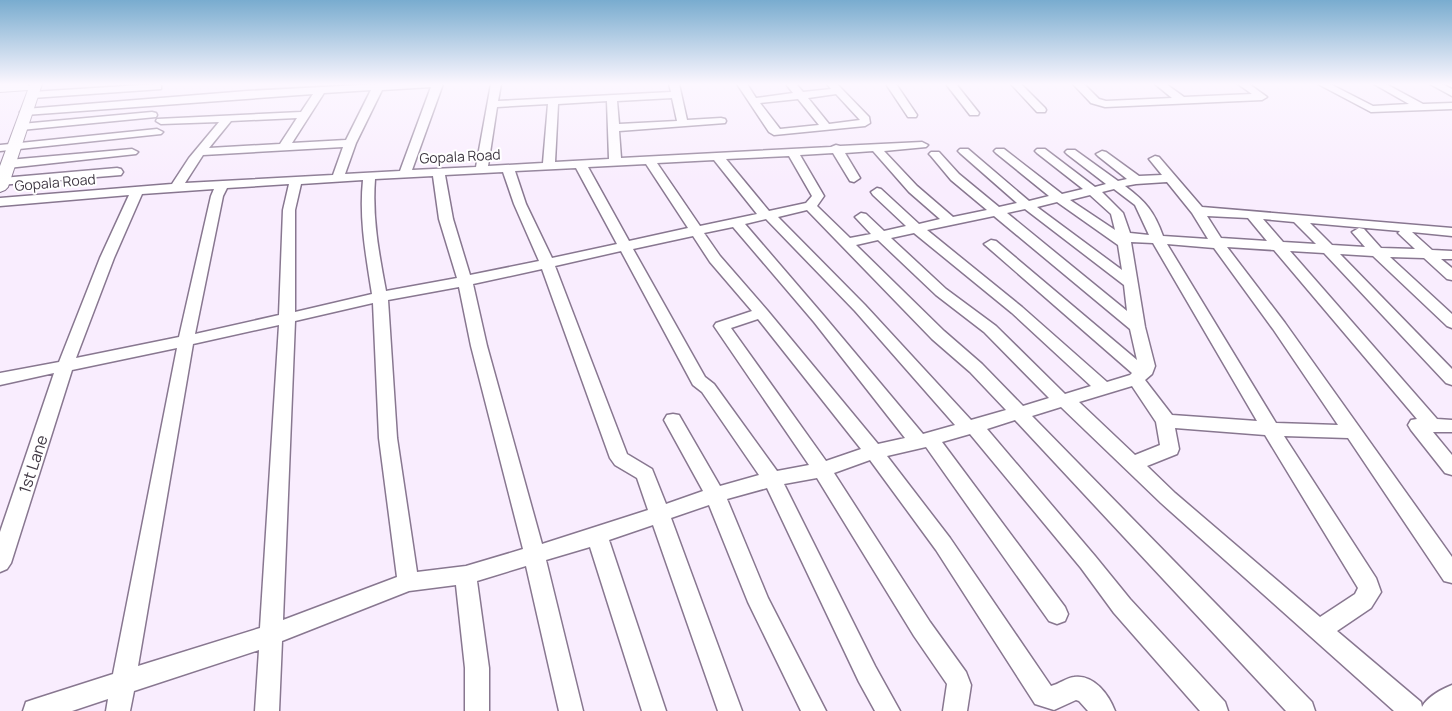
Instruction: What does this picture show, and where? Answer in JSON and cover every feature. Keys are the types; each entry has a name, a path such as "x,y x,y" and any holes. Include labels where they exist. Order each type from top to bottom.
{"main road":[{"path":"0,148 15,117"},
{"path":"1,185 23,117"}],"street":[{"path":"20,128 248,117"},
{"path":"284,147 303,117"},
{"path":"338,178 350,143 363,117"},
{"path":"405,174 425,117"},
{"path":"481,170 490,117"},
{"path":"549,166 552,117"},
{"path":"613,117 615,163"},
{"path":"682,117 683,124"},
{"path":"765,117 773,130 778,133 831,136 866,121 863,117"},
{"path":"817,117 831,136 854,178"},
{"path":"176,187 200,152 227,118"},
{"path":"614,128 721,121"},
{"path":"0,148 156,123"},
{"name":"Gopala Road","path":"0,202 296,179 718,157 792,151 831,136 875,147 922,145"},
{"path":"200,152 350,143"},
{"path":"875,147 913,189 950,221"},
{"path":"0,379 186,340 287,316 465,281 810,206 818,196 792,151"},
{"path":"964,151 1027,205 1132,284"},
{"path":"1000,151 1059,198 1125,240 1452,255"},
{"path":"35,711 271,635 408,582 466,575 597,536 715,495 772,479 822,470 874,452 925,440 1105,389 1140,376 1147,366 1137,327 1125,240 1117,213 1093,191 1041,151"},
{"path":"8,164 132,152"},
{"path":"1071,152 1140,203 1152,224 1157,240 1270,428 1368,585 1370,592 1364,601 1319,630"},
{"path":"935,154 955,177 1137,327"},
{"path":"1102,154 1136,180"},
{"path":"718,157 767,215 860,308 971,427 1088,562 1122,606 1216,711"},
{"path":"1155,159 1198,212 1217,243 1265,306 1452,574"},
{"path":"650,160 714,259 728,272 762,313 874,452 943,544 1044,696 1055,698 1072,689 1080,688 1092,697 1103,711"},
{"path":"580,164 700,381 708,388 772,479 867,674 888,711"},
{"path":"508,169 520,204 547,263 619,458 625,463 639,468 644,474 730,711"},
{"path":"1,185 117,172"},
{"path":"439,173 446,219 465,281 479,346 534,554 571,711"},
{"path":"369,176 367,200 369,234 380,297 388,438 408,582"},
{"path":"846,243 997,212 1136,180 1170,178"},
{"path":"267,711 287,316 289,210 296,179"},
{"path":"118,711 186,340 217,196 222,185"},
{"name":"1st Lane","path":"0,563 65,366 137,191"},
{"path":"877,192 916,228 1017,310 1105,389"},
{"path":"810,206 938,335 976,368 1303,711"},
{"path":"1198,212 1298,218 1452,232"},
{"path":"1252,215 1432,425"},
{"path":"861,217 941,292 990,329 1064,401 1133,464 1412,711"},
{"path":"1298,218 1452,379"},
{"path":"736,222 925,440 1057,614"},
{"path":"1359,232 1377,252 1452,323"},
{"path":"1405,233 1452,276"},
{"path":"991,244 1140,376 1164,420 1170,448 1133,464"},
{"path":"762,313 722,326 822,470 922,629 958,680 960,689 954,703 955,711"},
{"path":"673,420 715,495 759,602 814,711"},
{"path":"1164,420 1353,432"},
{"path":"1452,426 1417,425 1452,468"},
{"path":"597,536 654,711"},
{"path":"466,575 477,668 477,711"},
{"path":"1433,711 1452,697"}]}
